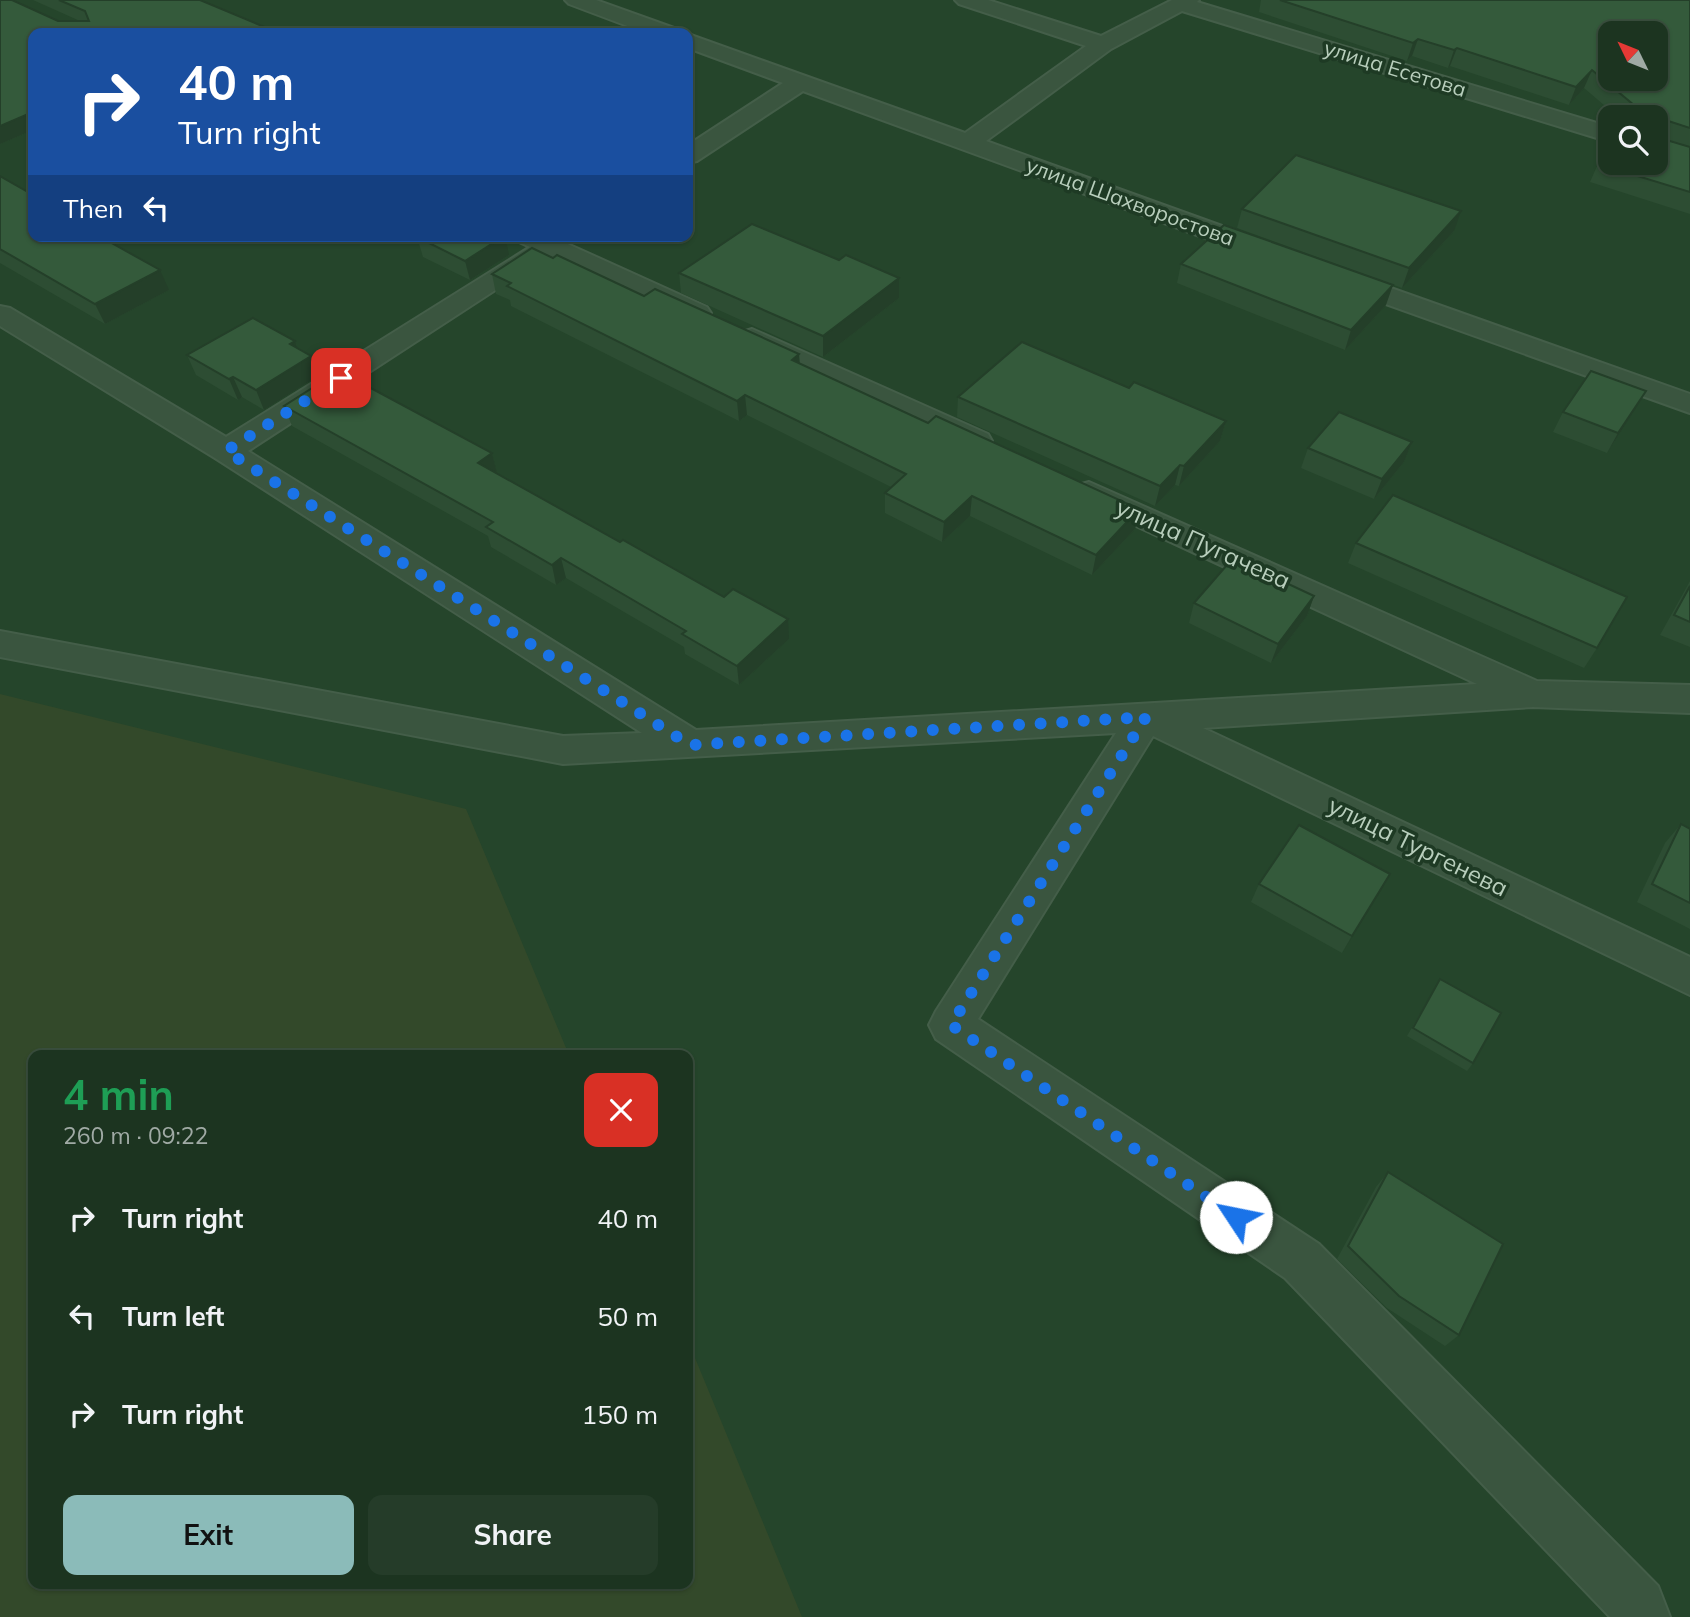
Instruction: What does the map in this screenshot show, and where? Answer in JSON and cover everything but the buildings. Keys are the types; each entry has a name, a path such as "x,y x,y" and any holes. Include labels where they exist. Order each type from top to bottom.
{"street":[{"path":"576,0 652,28"},
{"path":"965,0 1103,44"},
{"path":"968,143 1103,44 1185,2"},
{"name":"улица Есетова","path":"1185,2 1598,131"},
{"name":"улица Шахворостова","path":"693,43 1283,257"},
{"path":"693,153 800,82"},
{"path":"226,451 542,242"},
{"path":"553,242 1003,453"},
{"path":"1322,271 1690,404"},
{"path":"0,314 226,451 690,745"},
{"name":"улица Пугачева","path":"1066,482 1534,694"},
{"path":"0,644 563,750 690,745 1534,694 1690,699"},
{"path":"1146,717 951,1025 1302,1261 1638,1606 1642,1617"},
{"name":"улица Тургенева","path":"1146,717 1690,977"}],"green space":[{"path":"0,694 466,809 567,1050 28,1050 28,1589 693,1589 693,1353 802,1617 0,1617"}],"route":[{"path":"341,378 226,451 690,745 1146,717 951,1025 1236,1217"}]}
